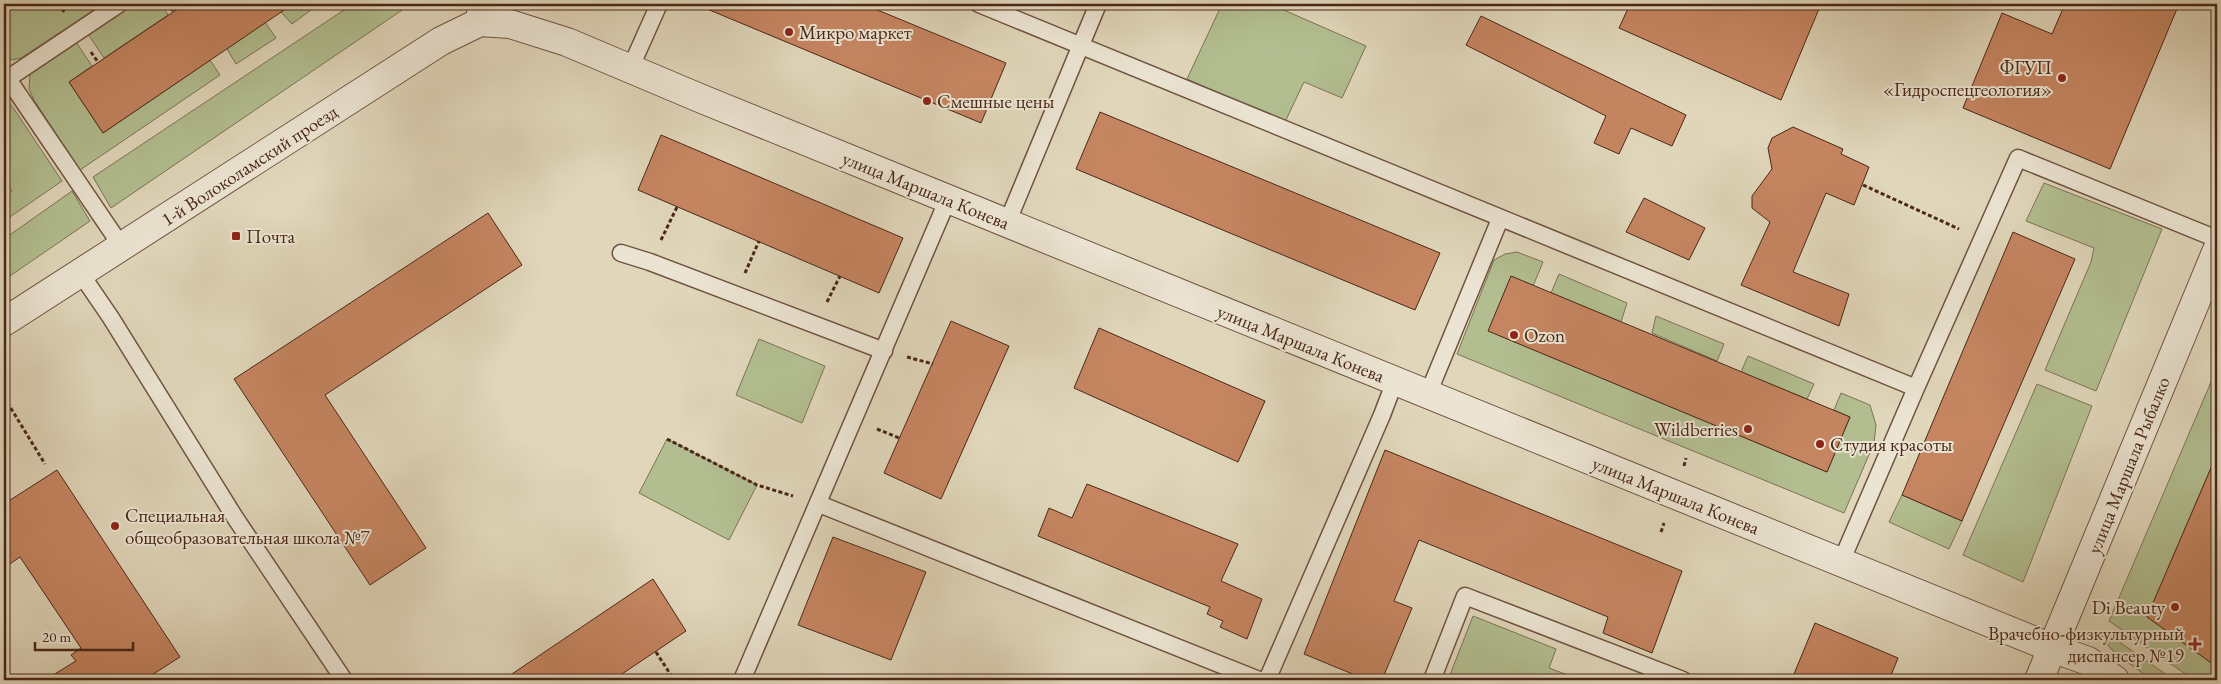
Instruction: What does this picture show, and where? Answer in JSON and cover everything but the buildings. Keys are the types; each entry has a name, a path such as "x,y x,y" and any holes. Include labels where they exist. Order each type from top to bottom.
{"street":[{"name":"улица Маршала Конева","path":"481,13 567,42 1006,223 2088,661 2116,680"},
{"name":"1-й Волоколамский проезд","path":"4,322 441,41 481,13"},
{"name":"улица Маршала Рыбалко","path":"2039,680 2217,250"}],"lane":[{"path":"118,4 5,77 122,247"},
{"path":"630,69 658,4"},
{"path":"980,4 1080,47 1916,388"},
{"path":"1006,223 1098,4"},
{"path":"1841,562 2018,158 2217,238"},
{"path":"742,680 948,199"},
{"path":"1428,394 1500,218"},
{"path":"621,253 650,262 884,351"},
{"path":"81,274 111,318 234,516 344,680"},
{"path":"1267,680 1395,381"},
{"path":"819,504 1259,680"},
{"path":"1432,680 1465,596 1683,680"}],"path":[{"path":"168,4 173,11"},
{"path":"1863,185 1982,239"},
{"path":"650,262 677,207"},
{"path":"735,295 759,241"},
{"path":"4,397 45,464"},
{"path":"667,439 757,485 819,504"},
{"path":"656,652 674,680"}],"green space":[{"path":"4,4 103,4 21,58 12,60 4,58"},
{"path":"132,4 162,4 168,15 104,58 88,34"},
{"path":"293,4 319,4 292,24 281,12"},
{"path":"353,4 411,4 111,208 93,177"},
{"path":"1222,4 1270,4 1366,46 1342,98 1304,82 1285,122 1187,79"},
{"path":"265,22 276,38 236,64 227,49"},
{"path":"76,42 92,66 69,82 103,133 210,60 220,75 80,170 34,100 29,89 30,73"},
{"path":"4,99 14,109 62,181 4,221 4,197 12,191 4,180"},
{"path":"2044,183 2162,229 2096,391 2045,370 2091,262 2094,248 2026,221"},
{"path":"72,191 90,221 4,280 4,239"},
{"path":"1517,252 1543,262 1533,286 1489,331 1827,472 1850,417 1834,410 1841,393 1870,405 1876,425 1874,443 1844,513 1457,354 1494,260 1505,254"},
{"path":"1559,274 1627,303 1621,322 1551,293"},
{"path":"1656,316 1724,344 1717,361 1652,333"},
{"path":"759,339 825,366 802,423 736,395"},
{"path":"1748,356 1814,384 1807,399 1741,372"},
{"path":"2217,368 2217,454 2147,617 2217,667 2217,680 2194,680 2109,621"},
{"path":"2037,384 2092,406 2023,582 1963,555"},
{"path":"667,439 757,485 729,540 639,493"},
{"path":"1902,495 1962,521 1949,549 1889,522"},
{"path":"1473,616 1556,649 1549,668 1581,680 1448,680"},
{"path":"2105,632 2174,680 2152,680 2116,654 2101,638"}],"place":[{"name":"Микро маркет","path":"789,32"},
{"name":"ФГУП «Гидроспецгеология»","path":"2062,78"},
{"name":"Смешные цены","path":"927,101"},
{"name":"Почта","path":"236,236"},
{"name":"Ozon","path":"1514,335"},
{"name":"Wildberries","path":"1748,429"},
{"name":"Студия красоты","path":"1820,444"},
{"name":"Специальная общеобразовательная школа №7","path":"115,526"},
{"name":"Di Beauty","path":"2175,607"},
{"name":"Врачебно-физкультурный диспансер №19","path":"2195,644"}]}
